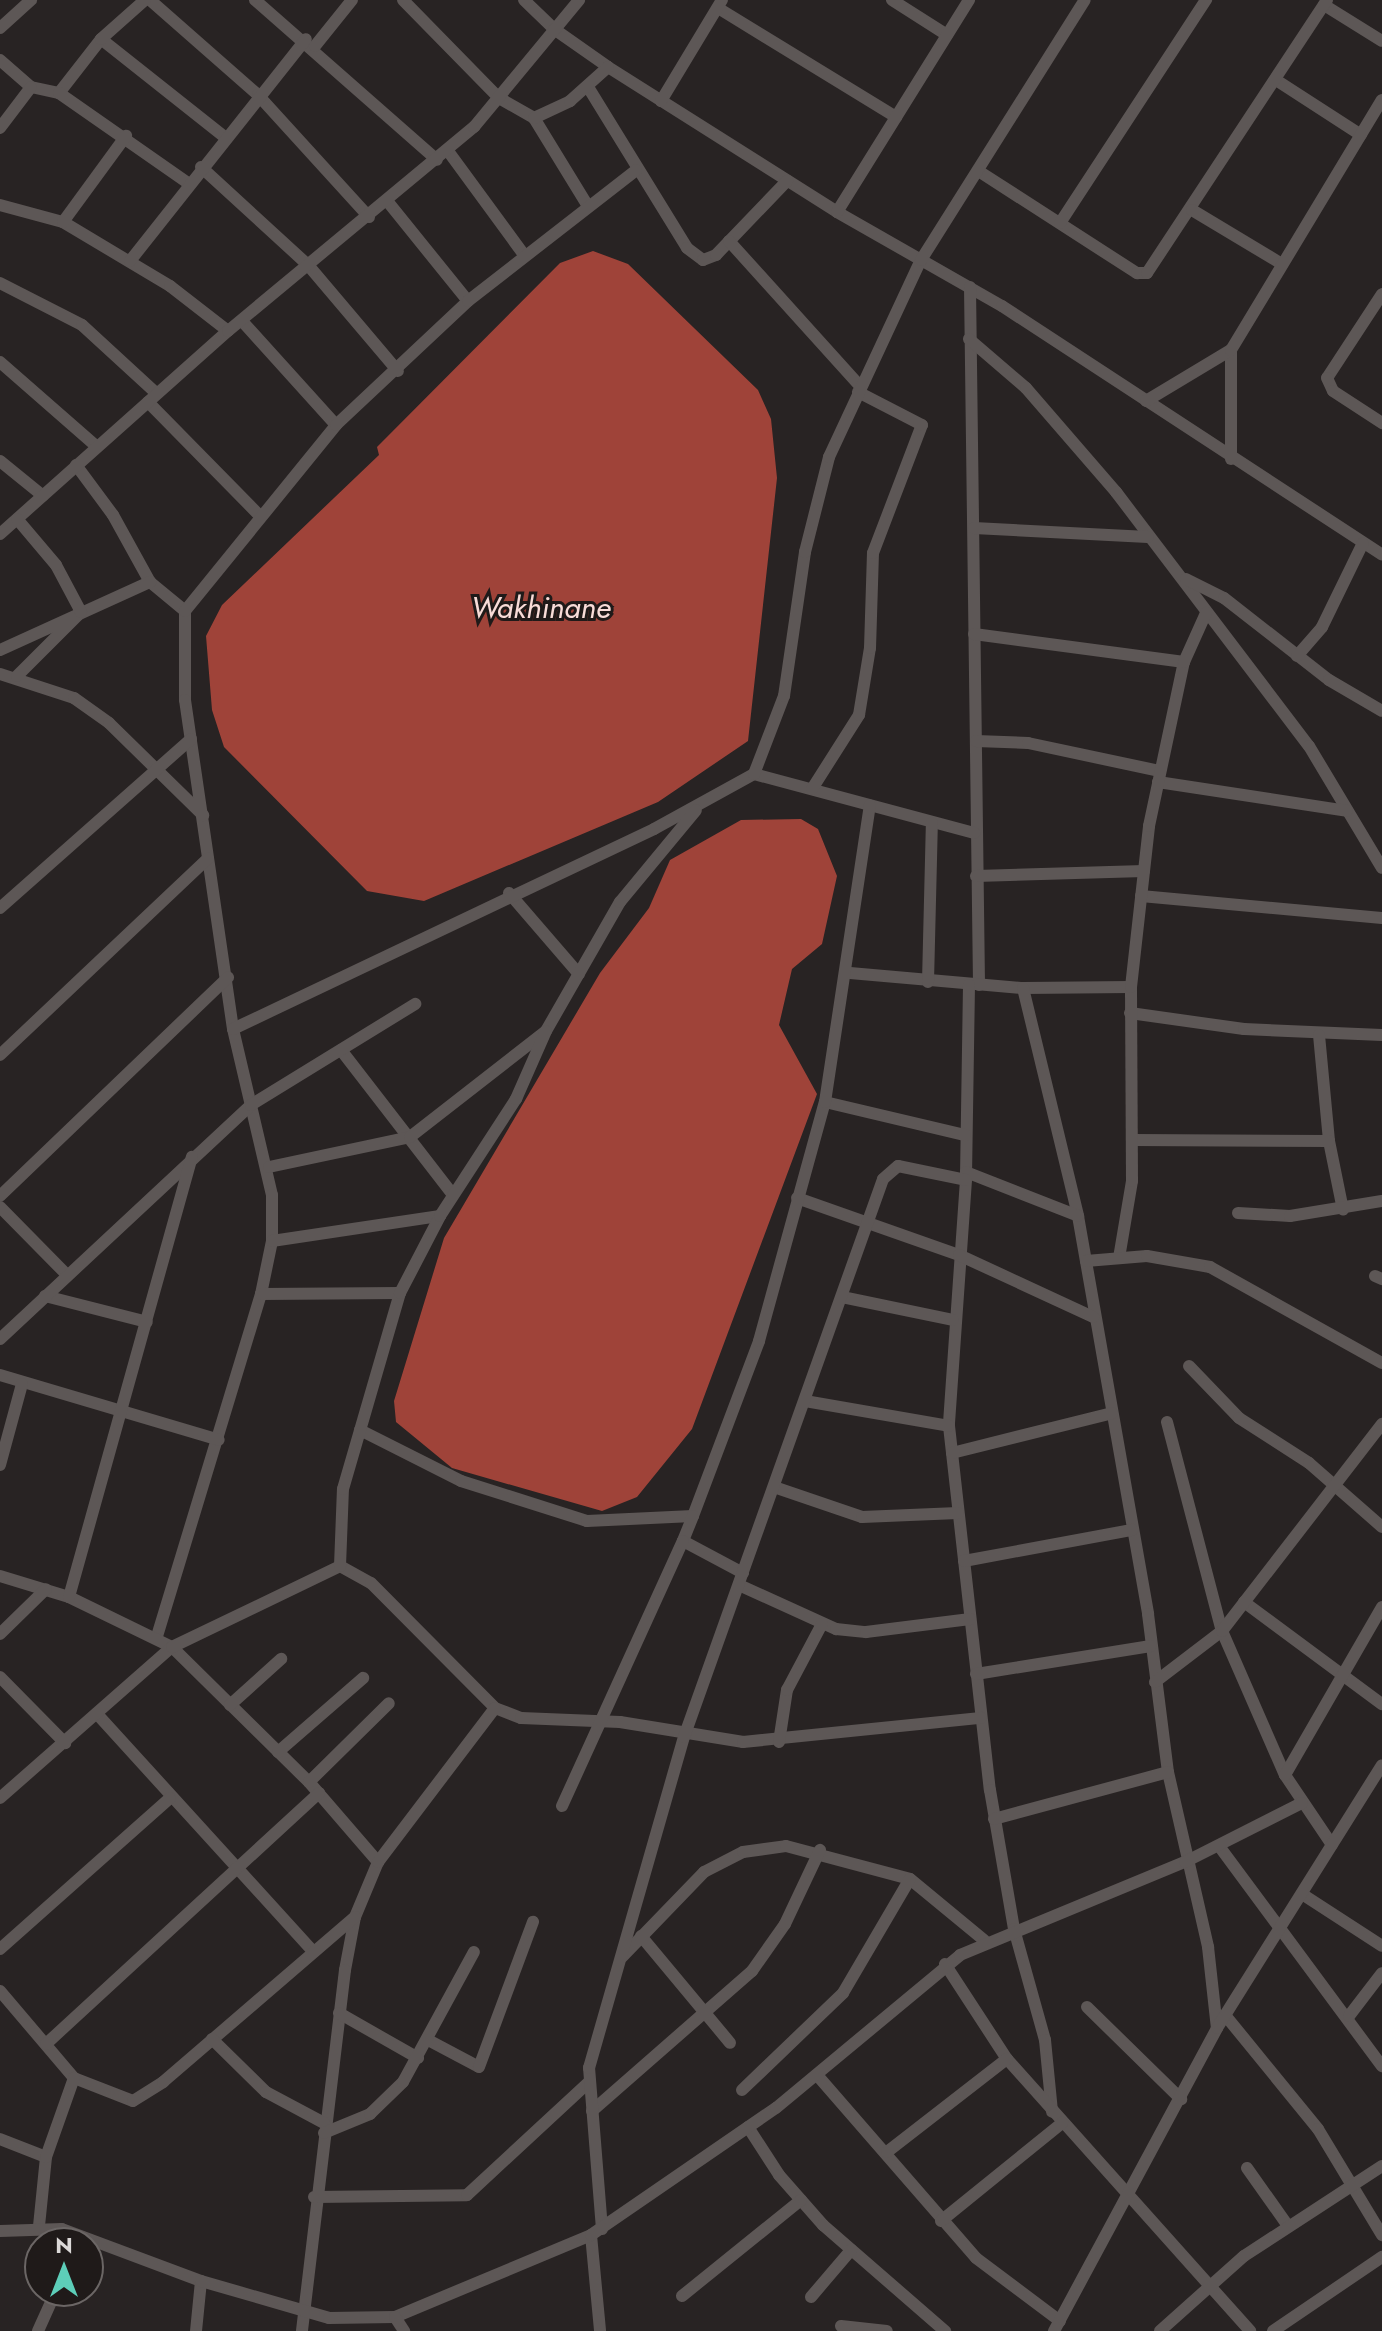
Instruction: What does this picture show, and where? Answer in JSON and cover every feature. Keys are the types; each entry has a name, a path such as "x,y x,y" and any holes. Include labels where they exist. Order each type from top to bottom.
{"street":[{"path":"0,28 31,0"},
{"path":"59,93 101,39 148,0 258,95 369,217"},
{"path":"255,0 311,43 437,160"},
{"path":"130,261 258,95 352,0"},
{"path":"403,0 499,98 534,118 588,206"},
{"path":"524,0 554,29 608,67 837,212 970,287 1382,555"},
{"path":"0,534 228,331 448,151 499,98 579,0"},
{"path":"892,0 947,35"},
{"path":"837,212 969,0"},
{"path":"233,1029 378,963 509,893 699,806 754,774 784,696 818,491 860,389 921,260 980,172 1085,0"},
{"path":"1060,223 1206,0"},
{"path":"980,172 1137,273 1147,273 1192,210 1326,3 1382,41"},
{"path":"661,101 720,4 896,117"},
{"path":"101,39 226,138"},
{"path":"0,60 31,87 59,93 126,136 188,183"},
{"path":"534,118 588,87 608,67"},
{"path":"1276,80 1361,135"},
{"path":"0,128 31,87"},
{"path":"588,87 636,170 694,255 710,258 787,181"},
{"path":"1146,401 1231,350 1382,100"},
{"path":"63,222 126,136"},
{"path":"448,151 524,255"},
{"path":"201,167 308,265 398,371"},
{"path":"157,1636 219,1440 261,1294 272,1241 269,1167 233,1029 228,977 191,739 185,611 259,515 336,425 398,371 468,301 636,170"},
{"path":"388,202 468,301"},
{"path":"0,205 63,222 130,261 228,331"},
{"path":"1192,210 1282,264"},
{"path":"729,241 860,389 922,425 873,553 870,648 859,715 838,757 812,789"},
{"path":"0,283 82,325 259,515"},
{"path":"970,287 976,741 974,985 965,1135 966,1176 953,1320 949,1426 994,1819 1014,1929 1045,2040 1052,2112"},
{"path":"1381,297 1327,378 1333,391 1382,423"},
{"path":"242,321 336,425"},
{"path":"969,339 1051,415 1183,578 1206,613 1309,746 1382,868"},
{"path":"1231,350 1231,459"},
{"path":"0,362 96,446"},
{"path":"0,461 43,496"},
{"path":"76,465 113,515 150,582 185,611"},
{"path":"17,519 51,558 81,612"},
{"path":"974,528 1148,537"},
{"path":"1297,656 1322,627 1363,543"},
{"path":"1183,578 1224,598 1297,656 1382,711"},
{"path":"0,648 150,582"},
{"path":"17,676 81,612"},
{"path":"1119,1258 1132,1181 1131,987 1144,871 1159,777 1184,662 1206,613"},
{"path":"974,634 1184,662"},
{"path":"0,674 17,676 74,698 156,769 204,816"},
{"path":"0,908 191,739"},
{"path":"976,741 1047,746 1159,777 1347,811"},
{"path":"754,774 974,833"},
{"path":"562,1806 683,1541 759,1341 825,1102 850,973 870,805"},
{"path":"340,1566 343,1489 400,1293 440,1216 516,1099 546,1031 620,902 699,806"},
{"path":"928,982 932,823"},
{"path":"0,1055 208,858"},
{"path":"976,876 1144,871"},
{"path":"509,893 579,974"},
{"path":"1141,896 1382,918"},
{"path":"850,973 1023,988 1131,987"},
{"path":"0,1196 228,977"},
{"path":"1023,988 1078,1216 1151,1646 1168,1772 1185,1862 1208,1947 1217,2028"},
{"path":"0,1339 193,1153 251,1105 415,1004"},
{"path":"1130,1013 1319,1035 1382,1035"},
{"path":"269,1167 410,1137 546,1031"},
{"path":"1319,1035 1329,1141 1343,1210"},
{"path":"341,1050 453,1195"},
{"path":"825,1102 965,1135"},
{"path":"1132,1140 1329,1141"},
{"path":"69,1597 193,1153"},
{"path":"600,2331 592,2111 588,2083 684,1737 866,1225 894,1166 966,1176 1078,1216"},
{"path":"797,1198 866,1225 959,1255 1093,1317"},
{"path":"1238,1213 1290,1216 1343,1210 1382,1201"},
{"path":"0,1207 67,1275"},
{"path":"272,1241 440,1216"},
{"path":"1086,1261 1119,1258 1180,1260 1227,1274 1382,1363"},
{"path":"261,1294 400,1293"},
{"path":"45,1296 147,1322"},
{"path":"842,1297 953,1320"},
{"path":"1189,1366 1239,1418 1335,1486 1382,1527"},
{"path":"0,1375 120,1415 219,1440"},
{"path":"0,1465 22,1384"},
{"path":"805,1401 949,1426"},
{"path":"952,1453 1112,1413"},
{"path":"1167,1422 1222,1631 1285,1775 1332,1845"},
{"path":"1155,1682 1222,1631 1382,1424"},
{"path":"360,1430 461,1481 587,1521 693,1516"},
{"path":"774,1487 862,1517 958,1513"},
{"path":"964,1561 1132,1530"},
{"path":"683,1541 741,1579 822,1624 866,1632 970,1619"},
{"path":"0,1798 172,1647 340,1566"},
{"path":"340,1566 371,1583 495,1708 521,1718 602,1722 684,1737 779,1742 981,1718"},
{"path":"0,1576 69,1597 157,1636 172,1647 309,1782 378,1862"},
{"path":"0,1634 46,1589"},
{"path":"1244,1602 1382,1704"},
{"path":"1285,1775 1345,1678 1382,1607"},
{"path":"779,1742 787,1690 822,1624"},
{"path":"976,1674 1151,1646"},
{"path":"230,1705 281,1659"},
{"path":"0,1677 65,1743"},
{"path":"278,1752 363,1678"},
{"path":"309,1782 389,1703"},
{"path":"302,2331 314,2197 355,1917 378,1862 495,1708"},
{"path":"98,1715 170,1798 312,1950"},
{"path":"817,2075 887,2152 941,2221 1004,2284 1057,2326 1129,2198 1217,2028 1279,1934 1382,1765"},
{"path":"994,1819 1168,1772"},
{"path":"46,2044 319,1793"},
{"path":"0,1949 170,1798"},
{"path":"104,2248 201,2281 347,2321 395,2317 597,2232 817,2075 945,1964 984,1940 1185,1862 1302,1803"},
{"path":"1219,1846 1279,1934 1349,2016 1382,2066"},
{"path":"622,1957 722,1861 763,1848 820,1850 910,1879 984,1940"},
{"path":"592,2111 704,2010 741,1983 769,1949 820,1850"},
{"path":"742,2090 843,1993 910,1879"},
{"path":"1302,1894 1382,1946"},
{"path":"0,1991 74,2078 133,2101 212,2039 312,1950 355,1917"},
{"path":"430,2041 479,2067 533,1922"},
{"path":"641,1936 730,2043"},
{"path":"324,2128 383,2103 430,2041 474,1952"},
{"path":"945,1964 1007,2059 1250,2331"},
{"path":"1349,2016 1382,1973"},
{"path":"1087,2007 1181,2099"},
{"path":"339,2013 418,2058"},
{"path":"1225,2015 1354,2182 1382,2235"},
{"path":"212,2039 266,2092 324,2128"},
{"path":"887,2152 1007,2059"},
{"path":"39,2226 46,2157 74,2078"},
{"path":"314,2197 467,2195 588,2083"},
{"path":"941,2221 1062,2123"},
{"path":"748,2127 801,2200 851,2250 945,2331"},
{"path":"0,2139 46,2157"},
{"path":"1160,2331 1206,2285 1288,2226 1382,2166"},
{"path":"1247,2168 1288,2226"},
{"path":"682,2296 801,2200"},
{"path":"0,2231 42,2227"},
{"path":"811,2297 851,2250"},
{"path":"1273,2331 1382,2257"},
{"path":"196,2331 201,2281"},
{"path":"38,2331 49,2307"},
{"path":"395,2317 404,2331"},
{"path":"841,2326 887,2331"}],"water":[{"name":"Wakhinane","path":"593,251 628,264 758,390 771,419 777,478 748,741 658,802 424,901 367,891 224,747 212,710 206,636 222,605 379,455 377,447 560,263"},
{"path":"801,819 818,829 837,876 822,944 792,969 779,1025 817,1094 692,1429 637,1497 602,1511 452,1468 396,1422 394,1401 444,1238 600,973 649,908 670,860 741,820"}]}
